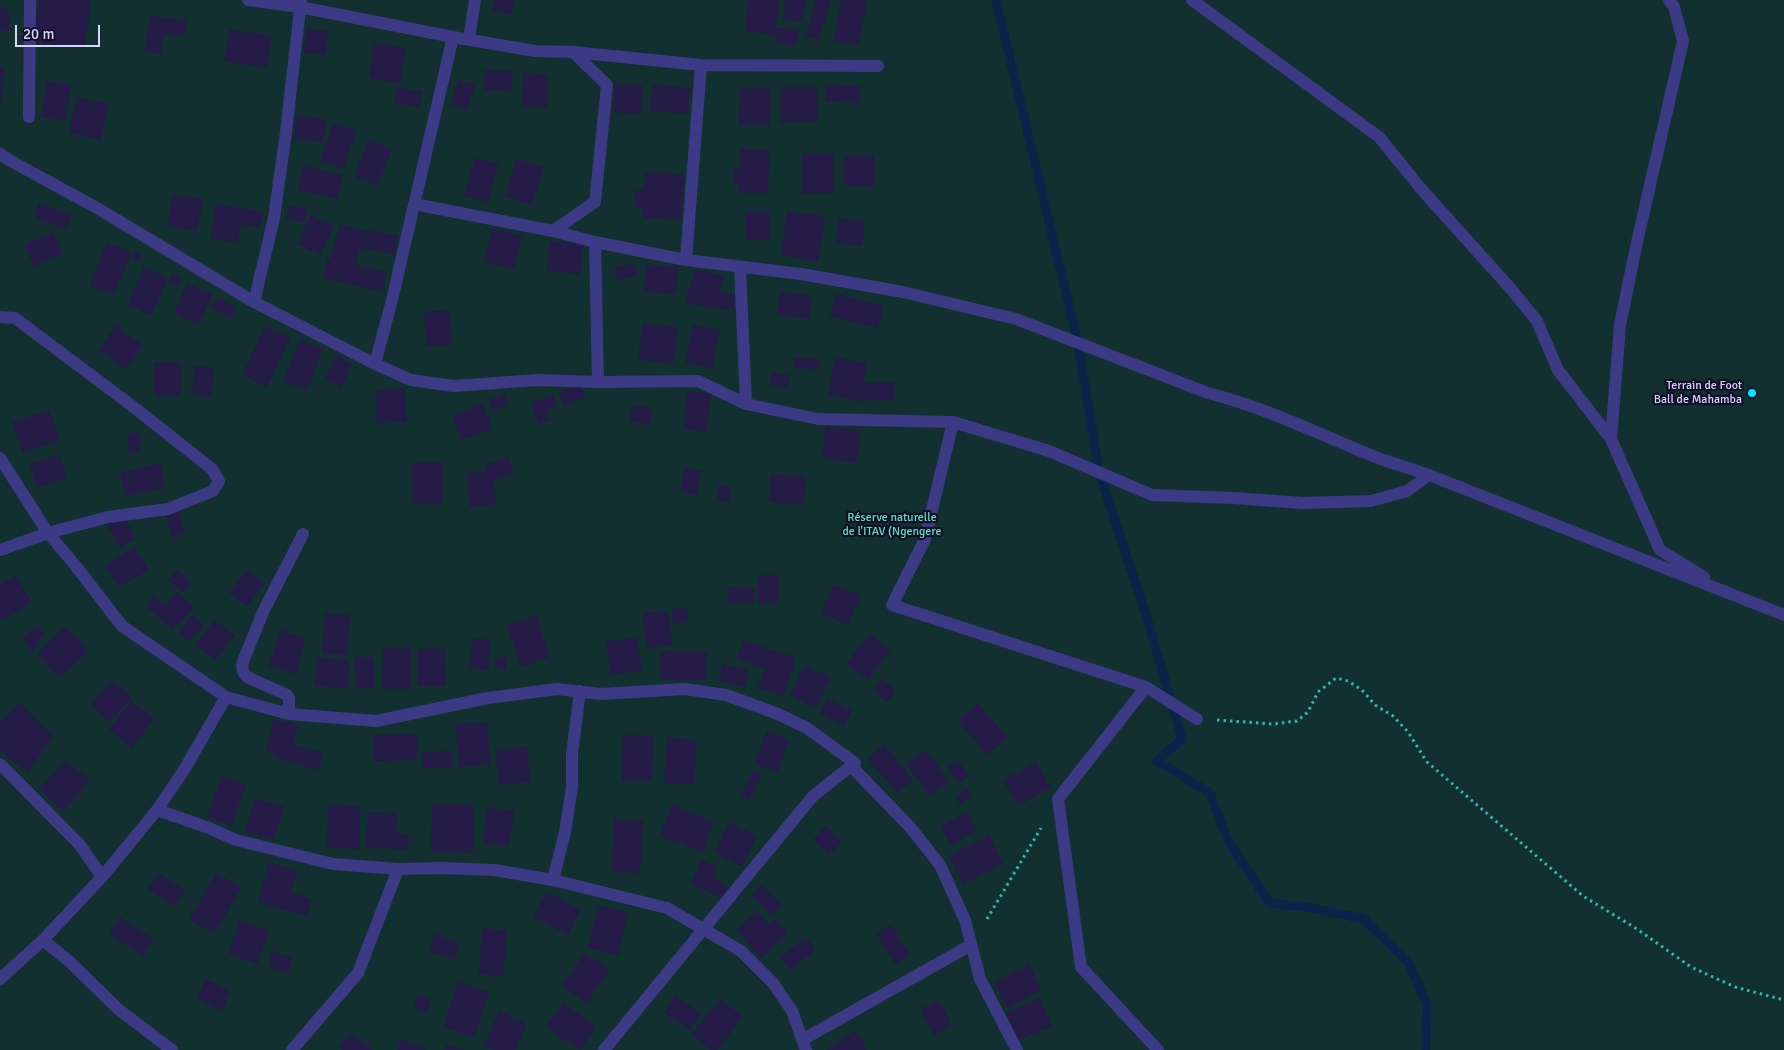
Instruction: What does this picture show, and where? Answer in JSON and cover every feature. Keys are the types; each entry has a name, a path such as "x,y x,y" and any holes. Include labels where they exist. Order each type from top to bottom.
{"street":[{"path":"29,117 30,0"},
{"path":"248,0 301,3 452,37 535,51 573,52 701,65 878,66"},
{"path":"469,39 475,0"},
{"path":"1192,0 1379,137 1423,191 1512,289 1537,321 1558,370 1611,439 1660,550 1732,594"},
{"path":"1611,439 1620,325 1683,41 1674,7 1669,0"},
{"path":"254,302 274,218 301,3"},
{"path":"375,364 392,300 452,37"},
{"path":"553,231 595,202 607,85 573,52"},
{"path":"686,260 701,65"},
{"path":"3,160 97,208 254,302 375,364 411,380 454,386 538,380 598,382 698,381 746,404 818,419 953,422 1049,451 1152,495 1302,503 1371,501 1406,491 1429,475"},
{"path":"414,204 553,231 596,242 686,260 801,274 903,292 1016,320 1208,393 1232,399 1307,427 1378,458 1429,475 1784,615"},
{"path":"596,242 598,382"},
{"path":"740,267 746,404"},
{"path":"0,317 16,318 212,470 219,481 213,491 168,509 108,517 48,533 0,550"},
{"path":"953,422 925,539 892,605 1146,687 1197,719"},
{"path":"0,458 48,533 122,626 226,697 289,714 376,721 488,698 557,689 601,694 685,689 726,695 778,714 807,728 855,762 813,796 604,1050"},
{"path":"289,714 288,695 247,677 243,672 242,664 263,612 302,534"},
{"path":"1146,687 1058,799 1081,967 1158,1050"},
{"path":"554,880 572,787 572,754 580,691"},
{"path":"0,979 43,940 102,877 157,810 184,770 226,697"},
{"path":"0,764 80,845 102,877"},
{"path":"851,766 910,827 940,865 965,920 980,979 1017,1050"},
{"path":"157,810 209,828 236,840 333,864 398,869 494,870 554,880 667,908 741,951 773,983 792,1011 804,1045 971,945"},
{"path":"292,1050 358,973 398,869"},
{"path":"43,940 70,962 118,1009 172,1050"}],"path":[{"path":"1197,719 1273,724 1297,722 1308,712 1318,692 1336,678 1348,681 1362,690 1375,704 1393,716 1408,732 1427,762 1582,896 1637,929 1691,967 1735,987 1784,1000"}],"green space":[{"name":"Réserve naturelle de l'ITAV (Ngengere","path":"0,0 1784,0 1784,1050 0,1050"}],"building":[{"path":"39,0 91,0 85,49 34,42"},
{"path":"495,0 515,0 511,15 492,10"},
{"path":"748,0 779,0 776,28 799,29 798,45 775,44 775,35 745,31"},
{"path":"785,0 806,0 803,22 783,19"},
{"path":"816,0 831,0 819,40 806,36"},
{"path":"841,0 867,0 859,45 834,41"},
{"path":"7,8 10,30 0,31 0,9"},
{"path":"150,16 186,20 184,36 164,34 161,54 145,52"},
{"path":"230,29 272,36 267,68 224,61"},
{"path":"306,29 328,30 326,55 304,53"},
{"path":"374,43 406,48 400,83 369,78"},
{"path":"0,67 5,68 1,103 0,103"},
{"path":"485,70 512,71 511,91 484,90"},
{"path":"523,73 548,74 547,108 522,107"},
{"path":"458,80 475,85 468,110 451,105"},
{"path":"47,81 71,85 65,121 41,117"},
{"path":"615,83 643,86 641,115 613,112"},
{"path":"653,84 690,88 687,114 650,110"},
{"path":"826,85 860,86 859,103 825,102"},
{"path":"396,87 422,91 420,107 394,103"},
{"path":"780,87 817,87 818,121 781,122"},
{"path":"740,88 770,88 770,125 739,125"},
{"path":"77,97 109,104 101,140 69,133"},
{"path":"297,115 327,120 323,142 294,138"},
{"path":"334,123 357,131 343,169 320,160"},
{"path":"369,139 392,149 377,186 354,177"},
{"path":"740,149 769,151 768,193 739,193 739,184 733,184 733,168 740,169"},
{"path":"802,153 833,153 834,193 802,194"},
{"path":"844,155 874,155 875,186 844,186"},
{"path":"475,158 498,164 488,202 464,196"},
{"path":"517,159 544,167 532,205 505,196"},
{"path":"303,166 343,175 338,199 298,190"},
{"path":"645,172 684,174 681,219 643,218 643,209 636,209 635,190 644,189"},
{"path":"173,194 203,199 197,231 167,226"},
{"path":"39,203 72,215 67,230 34,217"},
{"path":"217,204 263,212 260,228 241,224 238,243 210,238"},
{"path":"289,205 308,209 305,222 286,219"},
{"path":"745,211 769,211 770,240 745,240"},
{"path":"787,211 825,217 818,261 781,255"},
{"path":"311,215 334,226 320,255 297,244"},
{"path":"839,218 865,221 862,246 836,243"},
{"path":"340,224 362,230 398,235 394,254 360,248 355,265 386,272 382,292 323,278 327,258 330,260"},
{"path":"492,229 522,235 514,269 484,262"},
{"path":"53,232 63,253 34,266 24,245"},
{"path":"550,241 583,244 580,274 547,271"},
{"path":"107,242 132,252 114,295 89,285"},
{"path":"135,251 142,254 139,261 132,258"},
{"path":"635,264 637,277 617,280 616,266"},
{"path":"646,265 678,268 676,294 644,292"},
{"path":"144,267 168,279 151,315 127,305"},
{"path":"696,269 724,276 719,292 736,295 733,311 686,303 689,287"},
{"path":"172,274 182,278 178,286 168,282"},
{"path":"187,283 213,295 198,325 174,313"},
{"path":"780,291 812,296 809,319 776,314"},
{"path":"836,294 883,306 878,328 830,316"},
{"path":"217,297 237,308 231,318 211,308"},
{"path":"450,310 452,345 426,346 424,312"},
{"path":"643,323 678,328 673,364 638,359"},
{"path":"116,325 143,345 126,369 99,351"},
{"path":"693,325 720,330 712,368 685,363"},
{"path":"265,326 290,338 267,387 242,375"},
{"path":"300,340 323,349 307,391 283,381"},
{"path":"336,356 352,364 341,387 325,379"},
{"path":"835,357 867,363 863,383 895,382 895,399 853,401 853,399 828,395"},
{"path":"794,358 820,359 819,369 793,368"},
{"path":"154,362 181,362 181,396 154,396"},
{"path":"194,366 214,368 211,397 192,395"},
{"path":"772,373 789,375 788,388 770,386"},
{"path":"580,385 585,398 564,406 559,393"},
{"path":"405,388 407,422 377,423 376,390"},
{"path":"687,391 711,394 706,432 683,429"},
{"path":"504,394 508,405 493,410 489,400"},
{"path":"553,395 558,406 547,410 551,420 539,424 531,403"},
{"path":"483,404 492,429 461,440 452,416"},
{"path":"632,406 652,408 650,424 630,421"},
{"path":"49,410 60,440 23,453 12,423"},
{"path":"826,426 861,431 856,463 822,458"},
{"path":"129,433 141,434 140,452 127,452"},
{"path":"59,455 67,478 37,488 29,464"},
{"path":"507,456 514,472 494,481 496,504 470,507 467,473 488,471 485,465"},
{"path":"412,462 443,462 443,504 412,504"},
{"path":"160,463 165,487 126,496 120,473"},
{"path":"684,468 701,471 697,495 680,492"},
{"path":"771,474 806,477 804,505 769,502"},
{"path":"718,485 731,487 729,502 717,501"},
{"path":"179,511 185,533 172,537 166,515"},
{"path":"123,516 136,539 120,548 107,525"},
{"path":"135,547 149,570 119,587 105,565"},
{"path":"177,569 192,582 183,592 168,580"},
{"path":"247,570 265,583 247,606 229,593"},
{"path":"758,575 779,575 778,603 758,603"},
{"path":"16,576 32,603 3,620 0,616 0,585"},
{"path":"833,585 860,596 848,625 821,613"},
{"path":"728,587 755,588 755,603 728,603"},
{"path":"177,592 194,607 173,630 146,606 154,596 164,605"},
{"path":"687,608 689,622 673,624 672,609"},
{"path":"668,611 673,645 647,648 642,613"},
{"path":"325,614 350,615 347,655 322,653"},
{"path":"192,615 204,624 190,642 178,633"},
{"path":"536,615 550,657 521,667 507,625"},
{"path":"215,620 235,636 215,660 195,645"},
{"path":"38,626 45,635 38,640 41,644 32,651 22,638"},
{"path":"65,627 89,651 60,678 37,654"},
{"path":"280,630 306,638 295,674 269,666"},
{"path":"869,634 890,651 868,680 846,664"},
{"path":"637,637 642,670 611,675 606,642"},
{"path":"472,638 490,640 488,670 470,668"},
{"path":"743,640 796,658 783,696 758,688 765,668 737,659"},
{"path":"383,648 411,648 411,689 383,689"},
{"path":"445,648 446,686 417,686 417,649"},
{"path":"661,651 707,652 706,680 660,680"},
{"path":"355,657 374,657 375,688 356,689"},
{"path":"495,657 507,657 506,669 495,669"},
{"path":"317,658 349,660 348,688 315,686"},
{"path":"722,664 749,670 745,687 719,681"},
{"path":"805,665 831,678 815,708 790,695"},
{"path":"882,679 896,691 887,702 873,690"},
{"path":"113,680 132,698 109,722 90,704"},
{"path":"827,698 852,711 844,726 820,713"},
{"path":"131,701 154,718 132,748 109,730"},
{"path":"20,703 40,725 54,735 28,772 6,757 0,748 0,722"},
{"path":"978,703 1008,738 987,755 958,721"},
{"path":"274,719 298,725 293,745 323,753 318,770 273,757 274,753 266,751"},
{"path":"487,722 490,764 459,767 455,724"},
{"path":"767,731 789,740 777,772 754,763"},
{"path":"417,734 417,760 374,761 373,735"},
{"path":"623,735 653,736 652,781 622,780"},
{"path":"667,737 697,740 694,785 664,783"},
{"path":"884,744 913,780 897,793 867,758"},
{"path":"527,746 530,782 499,785 495,750"},
{"path":"926,750 949,782 930,796 906,764"},
{"path":"452,751 452,768 423,768 422,752"},
{"path":"65,760 90,781 63,811 39,789"},
{"path":"958,760 969,776 959,783 948,767"},
{"path":"1036,762 1051,787 1018,806 1003,781"},
{"path":"753,771 762,775 749,800 740,796"},
{"path":"222,776 246,785 231,826 207,817"},
{"path":"966,789 972,795 961,805 955,798"},
{"path":"255,798 284,807 273,840 245,831"},
{"path":"432,804 473,804 473,853 431,852"},
{"path":"328,805 360,806 359,849 327,848"},
{"path":"672,805 714,822 702,852 660,836"},
{"path":"487,808 514,811 509,846 483,843"},
{"path":"368,812 397,813 396,834 409,835 408,850 366,847"},
{"path":"967,812 977,830 951,845 940,827"},
{"path":"614,819 643,821 640,873 612,871"},
{"path":"730,822 757,836 742,867 714,852"},
{"path":"826,826 842,842 829,855 813,839"},
{"path":"989,835 1003,864 963,884 949,855"},
{"path":"702,860 718,867 713,878 728,885 722,898 691,884"},
{"path":"269,862 297,871 290,892 312,899 307,916 258,902"},
{"path":"158,873 185,890 175,906 148,889"},
{"path":"216,873 242,887 214,934 189,919"},
{"path":"762,885 782,906 771,916 751,895"},
{"path":"547,892 581,910 567,935 533,916"},
{"path":"598,905 628,912 618,955 588,948"},
{"path":"757,911 769,925 776,919 788,933 761,958 736,930"},
{"path":"120,917 154,940 143,956 109,934"},
{"path":"240,920 269,931 257,964 228,953"},
{"path":"891,925 910,955 895,964 876,933"},
{"path":"482,929 507,930 503,976 479,974"},
{"path":"435,934 459,943 454,959 429,951"},
{"path":"806,937 816,950 790,970 780,957"},
{"path":"273,951 293,958 288,973 268,966"},
{"path":"584,953 610,969 587,1003 562,986"},
{"path":"1029,964 1042,990 1007,1008 994,983"},
{"path":"206,979 231,992 221,1011 196,998"},
{"path":"458,982 489,992 474,1037 443,1027"},
{"path":"418,995 431,1000 426,1014 413,1008"},
{"path":"675,996 701,1013 690,1030 664,1013"},
{"path":"1040,998 1052,1026 1018,1040 1006,1013"},
{"path":"720,999 743,1017 717,1050 711,1050 691,1034"},
{"path":"938,1000 952,1026 934,1035 920,1009"},
{"path":"563,1003 596,1027 580,1050 546,1027"},
{"path":"499,1011 527,1024 515,1050 494,1050 484,1045"},
{"path":"855,1031 867,1050 826,1050"},
{"path":"350,1033 374,1050 343,1050 340,1047"},
{"path":"402,1039 427,1050 397,1050"},
{"path":"446,1045 464,1049 464,1050 444,1050"}],"waterway":[{"path":"996,0 1078,343 1099,472 1147,618 1182,739 1157,761 1210,793 1228,841 1269,903 1312,908 1364,919 1409,963 1427,1005 1426,1050"}],"place":[{"name":"Terrain de Foot Ball de Mahamba","path":"1752,393"}]}
